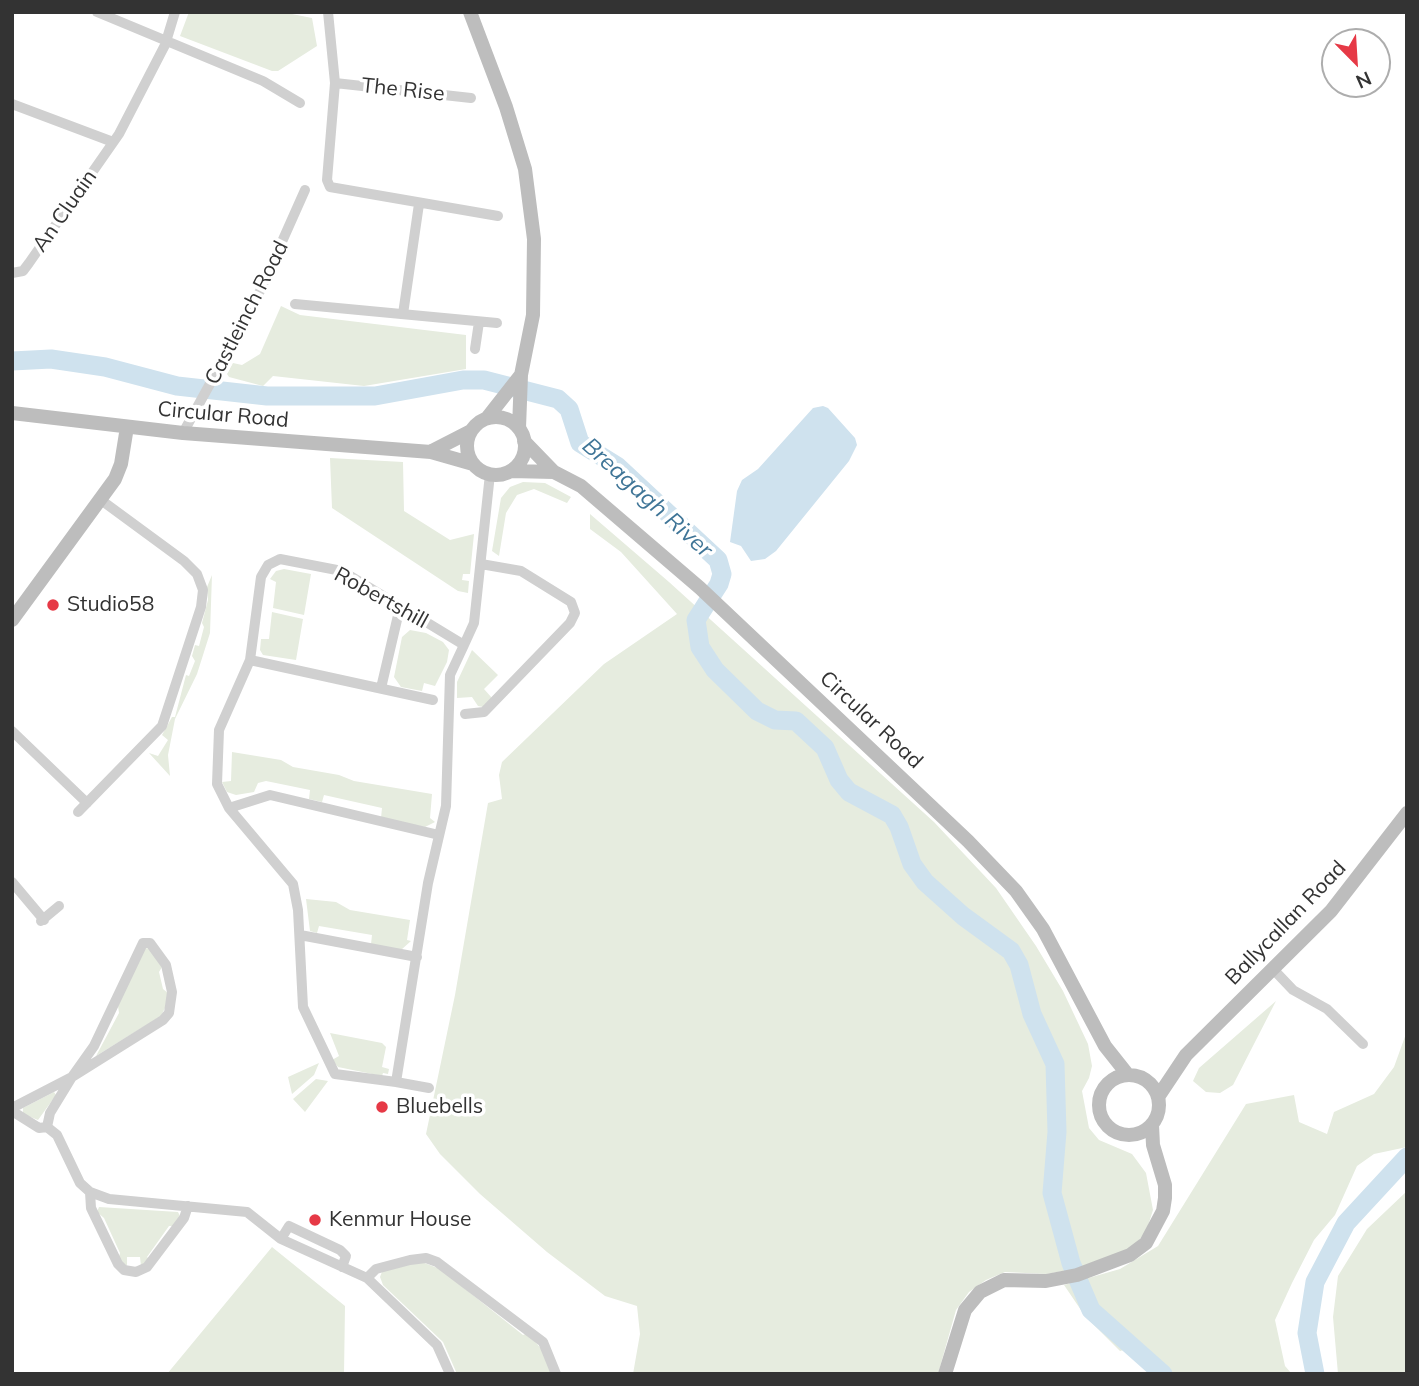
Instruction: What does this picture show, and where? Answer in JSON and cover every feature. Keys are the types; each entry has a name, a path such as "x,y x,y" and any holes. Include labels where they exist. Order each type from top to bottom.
{"main road":[{"path":"470,12 506,107 524,169 534,239 533,315 520,378 523,455 511,471 490,474 473,464 467,444 471,431 500,406 520,378"},
{"name":"Circular Road","path":"12,413 183,433 431,452 473,464"},
{"path":"487,418 508,420 522,435"},
{"path":"13,618 101,500 121,464 127,427"},
{"name":"Circular Road","path":"431,452 471,431"},
{"name":"Circular Road","path":"522,435 554,472 581,486 720,606 968,841 1016,891 1064,965 1105,1046 1128,1075"},
{"name":"Circular Road","path":"511,471 554,472"},
{"name":"Ballycallan Road","path":"1147,1081 1186,1055 1331,911 1407,813"},
{"name":"Circular Road","path":"1105,1046 1103,1090 1098,1109 1101,1119 1107,1127 1135,1140 1165,1185"},
{"name":"Ballycallan Road","path":"1158,1097 1186,1055"},
{"path":"1103,1090 1118,1077 1128,1075 1147,1081 1158,1097 1157,1117 1152,1125 1144,1132 1125,1136"},
{"path":"945,1374 965,1310 980,1292 1004,1280 1063,1279 1097,1269 1130,1255 1146,1243 1163,1211 1165,1185 1153,1145 1152,1125"}],"street":[{"path":"97,12 263,80 300,103"},
{"name":"An Cluain","path":"12,273 23,271 113,142 166,40 175,12"},
{"path":"328,12 335,83 327,180 330,187 498,216"},
{"name":"The Rise","path":"335,83 471,98"},
{"path":"12,104 113,142"},
{"name":"Castleinch Road","path":"183,433 256,300 305,191"},
{"path":"403,314 419,204"},
{"path":"295,304 497,323"},
{"path":"475,349 479,322"},
{"path":"396,1082 446,806 450,675 474,623 490,474"},
{"path":"79,812 162,726 201,607 203,590 197,574 184,561 101,500"},
{"name":"Robertshill","path":"429,1088 331,1071 303,1007 300,935 293,884 229,808 217,784 219,730 250,660 261,578 268,565 280,559 342,572 464,645"},
{"path":"465,714 484,712 570,623 575,613 571,602 521,571 481,564"},
{"path":"381,688 400,607"},
{"path":"250,660 433,699"},
{"path":"12,731 86,803"},
{"path":"229,808 270,795 439,835"},
{"path":"12,882 41,921 59,906"},
{"path":"300,935 417,957"},
{"path":"47,1127 50,1114 72,1077 94,1046 143,943 150,943 166,965 172,992 169,1013 163,1020 72,1077 12,1110 39,1128 47,1127 57,1135 80,1183 90,1192 109,1199 247,1212 281,1239 367,1278 437,1345 450,1374"},
{"path":"1273,970 1293,989 1327,1009 1363,1044"},
{"path":"90,1192 91,1208 118,1264 124,1270 136,1272 147,1267 184,1218 188,1206"},
{"path":"281,1239 289,1226 322,1241 344,1253 342,1267"},
{"path":"367,1278 376,1269 410,1260 426,1258 438,1262 543,1342 556,1374"}],"shaded area":[{"path":"189,12 282,12 312,18 317,46 278,71 272,71 180,36"},
{"path":"281,306 300,315 466,335 466,369 364,386 273,376 263,386 229,377 227,374 233,363 242,365 260,354"},
{"path":"330,458 403,462 404,511 450,540 474,534 470,574 463,574 462,580 469,581 468,593 458,591 332,508"},
{"path":"523,482 545,483 571,497 567,503 534,489 517,495 506,513 499,556 492,551 501,498 510,487"},
{"path":"590,514 934,822 996,888 1063,991 1088,1044 1092,1066 1082,1091 1089,1128 1099,1140 1132,1154 1146,1173 1153,1210 1146,1232 1131,1249 1094,1265 1047,1274 1005,1272 986,1280 969,1292 956,1310 938,1374 633,1374 640,1334 637,1306 605,1296 547,1252 480,1194 440,1154 426,1134 455,995 488,803 502,799 499,775 502,762 604,664 677,614 621,552 590,529"},
{"path":"284,569 311,574 304,615 273,608 276,582 270,579 276,571"},
{"path":"212,575 210,633 197,674 175,719 168,755 170,776 149,753 158,756 168,740 162,735 172,717 175,717 186,675 189,676 195,661 192,656 195,645 199,646 204,627 202,623 208,600 207,587"},
{"path":"272,612 303,619 296,660 263,655 260,650 261,639 269,639"},
{"path":"410,630 426,633 443,642 449,650 447,662 435,686 424,683 422,691 401,687 394,677 402,637"},
{"path":"472,650 498,675 484,689 492,698 483,707 478,706 472,697 457,698 457,682"},
{"path":"232,752 281,760 293,767 339,775 354,781 432,794 430,818 435,822 425,827 381,818 382,808 324,795 322,802 309,799 310,790 266,781 258,783 254,792 236,795 227,792 222,782 231,781"},
{"path":"306,899 336,902 350,910 410,920 407,940 411,941 401,950 371,944 372,935 319,926 317,933 310,931"},
{"path":"147,948 162,967 159,972 163,989 168,993 165,1008 161,1016 96,1056 119,1013 118,1006 142,950"},
{"path":"1276,1001 1233,1085 1220,1093 1206,1092 1193,1081 1199,1068"},
{"path":"1407,1031 1407,1147 1374,1154 1357,1166 1335,1215 1314,1240 1292,1283 1275,1320 1285,1366 1292,1374 1162,1374 1160,1361 1134,1347 1120,1351 1085,1316 1064,1285 1120,1269 1158,1246 1246,1104 1294,1095 1299,1122 1327,1134 1334,1112 1374,1094 1394,1067"},
{"path":"330,1033 382,1043 386,1047 382,1067 389,1069 388,1074 383,1073 382,1076 338,1067 332,1060 339,1056"},
{"path":"319,1063 314,1075 292,1094 288,1077"},
{"path":"316,1079 328,1081 305,1112 293,1099"},
{"path":"54,1092 56,1095 38,1120 23,1114 23,1108"},
{"path":"1407,1191 1407,1374 1338,1374 1333,1317 1338,1276 1367,1229"},
{"path":"99,1207 178,1212 181,1218 175,1226 169,1226 147,1257 150,1260 141,1266 140,1257 127,1257 127,1266 118,1260 120,1253 104,1218 97,1212"},
{"path":"272,1247 345,1306 344,1374 167,1374"},
{"path":"422,1262 440,1269 523,1335 528,1333 543,1351 551,1374 457,1374 443,1342 383,1285 380,1277 383,1269"}],"water":[{"path":"813,408 828,408 855,438 857,445 849,461 776,551 765,559 751,561 741,546 730,542 737,491 742,480 758,469"}],"waterway":[{"name":"Breagagh River","path":"12,361 51,359 105,367 177,386 267,396 375,396 463,380 484,380 558,399 569,409 580,443 617,466 718,560 722,574 719,584 696,620 700,647 715,670 757,711 775,720 796,721 825,748 839,780 849,792 892,815 912,864 925,882 963,916 1011,951 1019,965 1032,1014 1055,1064 1057,1132 1052,1193 1071,1263 1091,1310 1163,1374"},
{"name":"Breagagh River","path":"1315,1374 1307,1333 1315,1282 1346,1223 1407,1157"}],"place":[{"name":"Studio58","path":"53,605"},
{"name":"Bluebells","path":"382,1107"},
{"name":"Kenmur House","path":"315,1220"}]}
